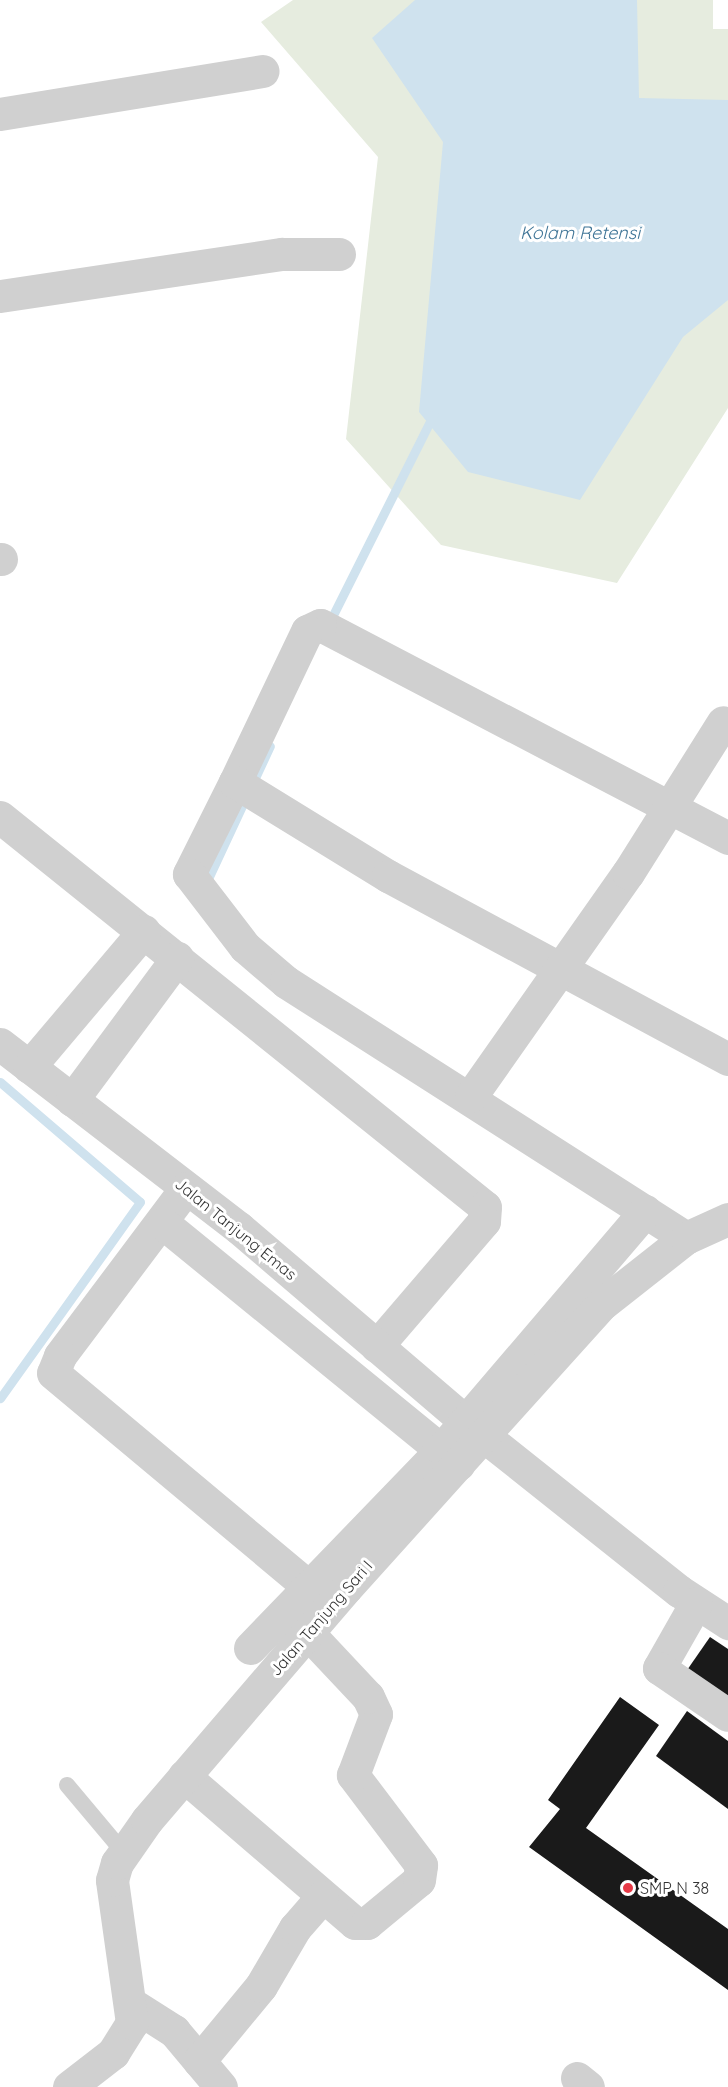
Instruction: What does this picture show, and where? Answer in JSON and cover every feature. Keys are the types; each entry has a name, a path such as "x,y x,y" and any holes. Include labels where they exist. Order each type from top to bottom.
{"street":[{"path":"0,114 262,71"},
{"path":"0,296 282,254 339,254"},
{"path":"686,1238 471,1096 263,966 202,895 190,870 246,789 307,631 331,631 727,835"},
{"path":"471,1096 669,806 723,722"},
{"path":"246,789 388,876 728,1059"},
{"path":"0,817 485,1207 484,1221 377,1346"},
{"path":"51,1083 159,943"},
{"path":"51,1083 159,943"},
{"name":"Jalan Tanjung Emas","path":"0,1044 186,1188 475,1429 696,1603 728,1623"},
{"path":"186,1188 164,1224 60,1356 53,1373 309,1587"},
{"path":"475,1429 645,1211"},
{"name":"Jalan Tanjung Sari I","path":"69,2087 113,2053 132,2023 134,2005 112,1887 124,1853 184,1776 475,1429 602,1304 686,1238 728,1219"},
{"path":"164,1224 450,1457 309,1587 250,1648"},
{"path":"696,1603 658,1666 728,1715"},
{"path":"184,1776 322,1897 365,1924 422,1872 417,1858 375,1810 353,1775 357,1754 376,1725 368,1697 307,1632"},
{"path":"199,2061 261,1986 294,1929 322,1897"},
{"path":"134,2005 174,2031 221,2087"}],"lane":[{"path":"67,1785 124,1853"}],"shaded area":[{"name":"Kolam Retensi","path":"293,0 713,0 713,29 728,29 728,408 617,583 441,545 346,439 378,157 261,22"}],"water":[{"name":"Kolam Retensi","path":"415,0 637,0 639,98 728,100 728,300 683,337 580,500 468,472 419,412 443,142 372,38"}],"building":[{"path":"710,1637 728,1649 728,1700 685,1673"},
{"name":"SMP N 38","path":"620,1697 659,1725 586,1828 728,1929 728,1990 529,1847 560,1809 548,1800"},
{"path":"687,1711 728,1741 728,1809 656,1756"}],"waterway":[{"path":"329,623 433,415"},
{"path":"206,883 270,746"},
{"path":"0,1082 140,1202 0,1398"}],"place":[{"name":"SMP N 38","path":"628,1888"}]}
